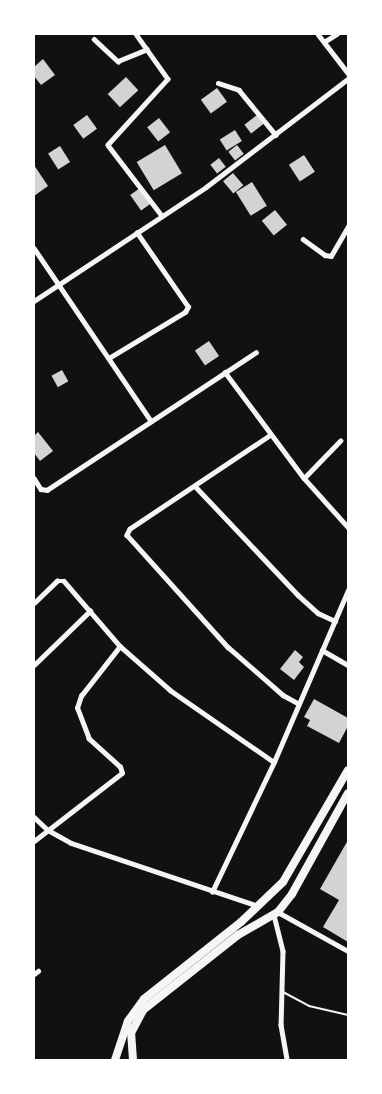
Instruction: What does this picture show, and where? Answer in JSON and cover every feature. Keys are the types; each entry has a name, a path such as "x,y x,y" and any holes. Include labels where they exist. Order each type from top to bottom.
{"highway":[{"path":"115,1060 128,1021 144,999 260,907 284,882 348,770"},
{"path":"133,1060 131,1033 147,1005 238,935 276,913 292,894 348,793"}],"street":[{"path":"136,34 168,79 108,146 162,216"},
{"path":"318,34 348,74"},
{"path":"324,42 337,34"},
{"path":"94,39 118,61 147,49"},
{"path":"34,301 162,216 276,135 348,79"},
{"path":"218,83 239,90 276,135"},
{"path":"303,239 325,256 331,256 348,227"},
{"path":"109,358 185,312 188,307 137,233"},
{"path":"34,248 151,421"},
{"path":"34,478 42,489 47,490 256,352"},
{"path":"225,372 304,478 348,527"},
{"path":"271,435 130,529 128,538 228,647 283,695 299,704"},
{"path":"304,478 340,441"},
{"path":"195,486 298,595 318,612 335,620"},
{"path":"34,603 60,580 67,583 120,646 170,690 274,762"},
{"path":"212,892 274,762 348,590"},
{"path":"34,665 90,611"},
{"path":"34,841 122,773 120,767 89,740 77,708 81,696 120,646"},
{"path":"322,650 348,665"},
{"path":"34,817 48,830 71,843 260,907"},
{"path":"276,913 348,951"},
{"path":"276,913 283,951 282,1035 287,1060"}],"lane":[{"path":"283,992 309,1006 348,1014"}],"building":[{"path":"43,59 55,75 41,85 34,76 34,67"},
{"path":"126,77 138,90 120,107 108,94"},
{"path":"217,88 227,102 211,114 201,100"},
{"path":"87,115 97,129 83,139 73,125"},
{"path":"257,115 264,124 251,134 244,125"},
{"path":"159,118 170,132 158,141 147,127"},
{"path":"235,130 242,141 227,151 220,140"},
{"path":"165,145 182,173 154,190 137,162"},
{"path":"237,145 244,154 235,160 228,152"},
{"path":"60,146 70,162 58,170 48,153"},
{"path":"304,155 315,172 300,182 289,165"},
{"path":"219,158 226,167 217,173 210,165"},
{"path":"34,165 48,186 34,196"},
{"path":"233,173 243,185 233,194 223,181"},
{"path":"252,182 267,206 251,216 236,192"},
{"path":"140,188 151,204 141,210 130,195"},
{"path":"275,210 287,225 274,235 262,221"},
{"path":"209,341 219,356 205,365 195,351"},
{"path":"62,370 68,381 58,387 52,376"},
{"path":"38,432 53,451 40,461 34,453 34,436"},
{"path":"295,650 303,657 299,662 304,667 294,680 280,669"},
{"path":"314,699 348,718 348,726 339,743 307,726 310,720 304,717"},
{"path":"348,840 348,942 323,927 339,900 320,889"}]}
